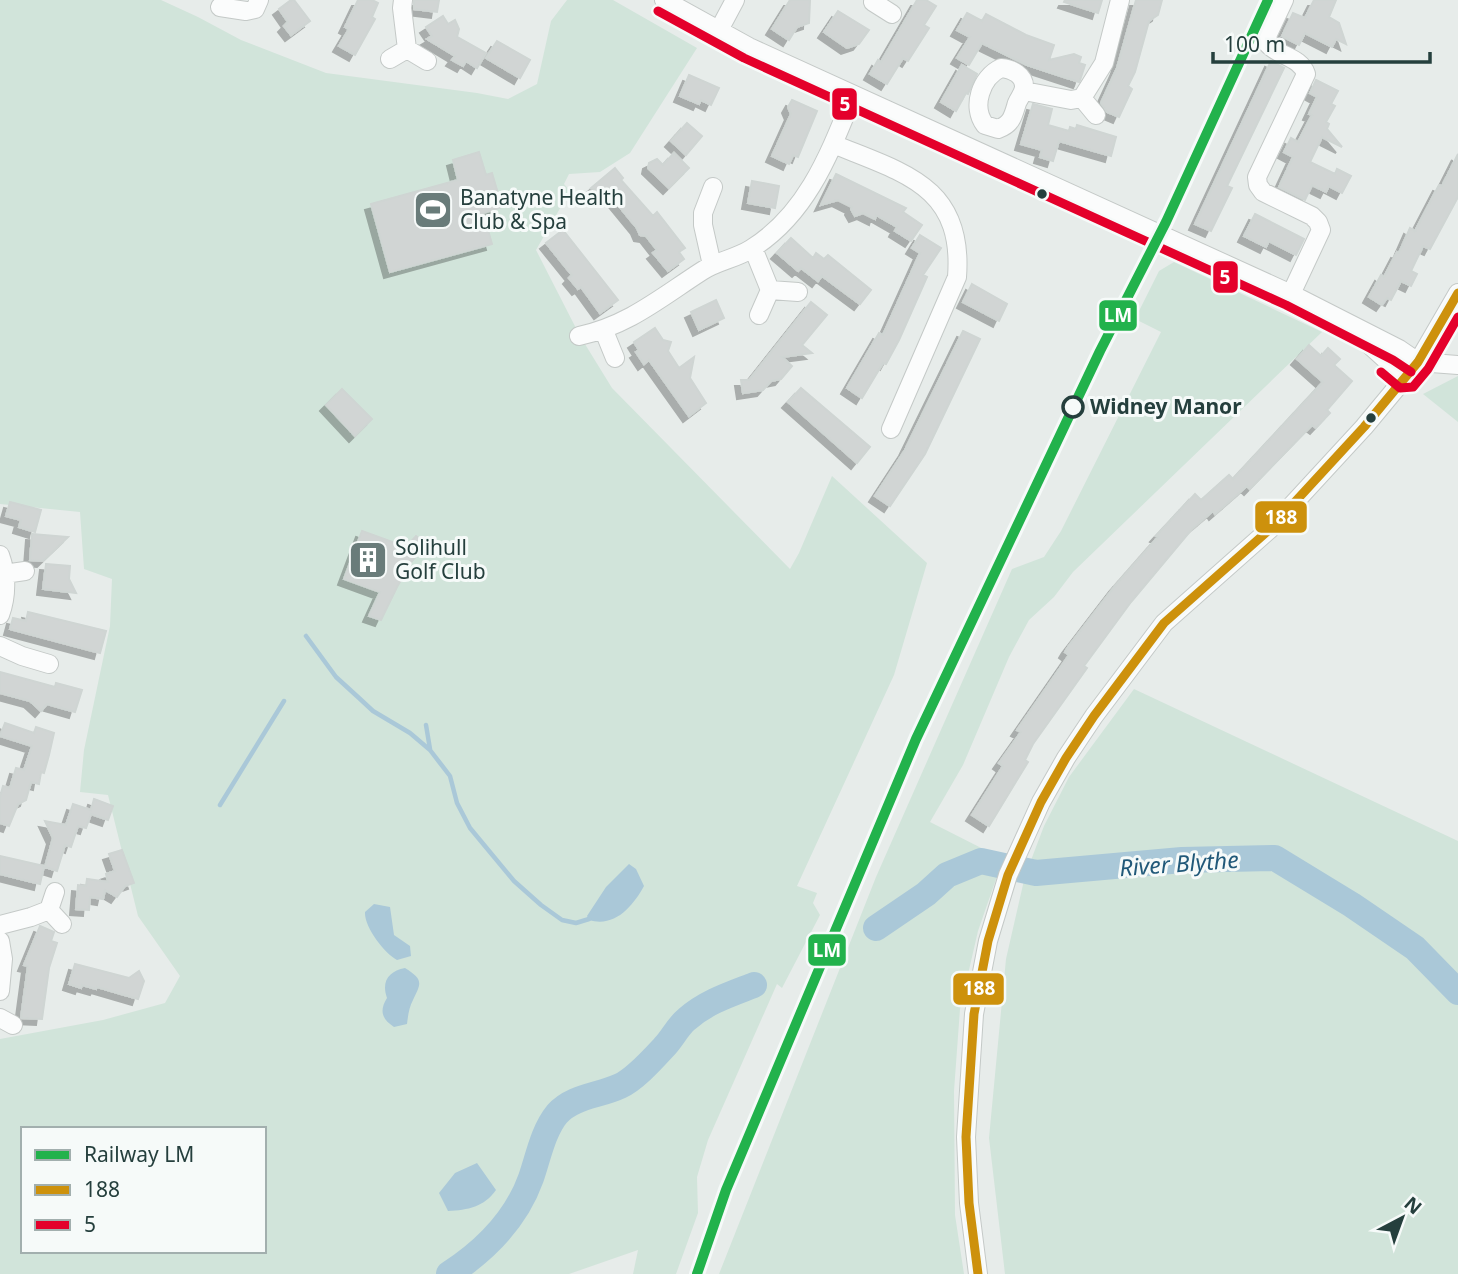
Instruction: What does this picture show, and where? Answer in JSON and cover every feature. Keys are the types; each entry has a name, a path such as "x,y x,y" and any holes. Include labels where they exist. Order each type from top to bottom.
{"street":[{"path":"403,0 407,48 427,61"},
{"path":"664,0 749,47 853,96 1291,294 1399,349 1418,362 1458,365"},
{"path":"719,30 735,0"},
{"path":"1024,91 1071,100 1082,98 1104,63 1120,0"},
{"path":"1284,0 1268,34 1267,43 1272,49 1297,61 1306,74 1257,177 1258,185 1263,192 1312,216 1321,230 1291,294"},
{"path":"872,1 892,14"},
{"path":"220,6 246,11 260,10"},
{"path":"390,59 407,48"},
{"path":"579,336 604,331 640,314 712,265 753,248 783,225 813,187 853,96"},
{"path":"1082,98 1096,115"},
{"path":"833,144 923,184 942,204 956,230 959,254 957,277 897,399 891,429"},
{"path":"712,265 703,225 695,211 713,187"},
{"path":"753,248 769,290 759,314"},
{"path":"769,290 799,292"},
{"path":"978,1274 969,1203 968,1091 974,1014 988,941 1008,875 1041,802 1094,716 1164,623 1270,529 1364,427 1418,362 1458,293"},
{"path":"1351,326 1405,377"},
{"path":"604,331 615,358"},
{"path":"1399,349 1429,344"},
{"path":"0,555 5,595 0,615"},
{"path":"4,575 25,571"},
{"path":"0,646 49,664"},
{"path":"0,925 49,910 55,892"},
{"path":"49,910 62,925"},
{"path":"0,941 3,959 0,991"}],"green space":[{"path":"0,0 161,0 241,40 326,73 508,99 537,84 551,21 567,0 613,0 697,48 630,153 600,172 569,174 564,184 570,191 536,250 580,336 612,388 790,569 832,476 927,563 894,675 797,886 817,893 813,903 820,915 782,988 777,984 708,1140 697,1177 698,1213 676,1274 633,1274 638,1250 569,1274 0,1274 0,1039 103,1020 165,1003 180,976 138,916 108,795 80,792 84,750 110,626 112,579 84,569 80,512 0,504"},
{"path":"1174,262 1322,332 1073,572 1054,597 1029,620 1009,657 963,765 930,822 1003,859 978,931 960,1009 954,1091 955,1215 964,1274 719,1274 876,877 1012,569 1044,557 1061,531 1161,332 1135,319 1159,271"},
{"path":"1458,376 1458,422 1423,394"},
{"path":"1134,689 1458,841 1458,1274 1005,1274 989,1138 1006,959 1025,876 1044,826 1069,777"}],"water":[{"path":"629,864 636,869 644,886 629,908 607,921 589,920 587,916 606,887"},
{"path":"374,904 390,907 394,935 410,946 411,956 397,960 376,939 368,925 365,912"},
{"path":"405,968 418,979 419,986 407,1024 394,1027 383,1014 387,998 385,987 391,974"},
{"path":"477,1163 496,1190 475,1206 448,1211 439,1193 455,1173"}],"building":[{"path":"294,0 310,21 291,35 284,26 288,22 279,9"},
{"path":"358,0 378,3 372,17 375,19 355,55 339,46 349,29 345,27"},
{"path":"414,0 439,0 437,12 414,9"},
{"path":"790,0 810,0 809,23 797,27 789,40 772,29"},
{"path":"917,0 926,0 936,6 924,25 929,28 908,61 903,58 887,84 870,74 878,60 881,62"},
{"path":"1102,0 1098,13 1064,2"},
{"path":"1136,0 1162,0 1158,15 1149,21 1135,72 1128,86 1132,89 1119,117 1107,112 1101,103 1117,68"},
{"path":"1314,0 1336,0 1329,17 1339,23 1346,44 1336,39 1332,47 1305,33 1299,45 1282,36 1293,13 1305,18"},
{"path":"838,11 869,30 859,44 847,48 824,32"},
{"path":"967,13 982,21 986,14 1026,35 1054,45 1049,60 1074,54 1081,57 1079,63 1085,65 1079,82 1027,65 982,43 969,65 957,58 970,37 957,30"},
{"path":"443,16 448,24 455,20 459,29 457,37 486,53 477,68 466,61 463,66 452,60 455,56 427,39 432,36 426,27"},
{"path":"497,41 530,60 520,78 486,58"},
{"path":"1271,61 1284,68 1227,186 1232,188 1211,231 1195,224"},
{"path":"962,65 977,74 956,111 941,102"},
{"path":"689,75 719,88 711,105 701,100 699,104 680,96"},
{"path":"1316,80 1338,91 1331,104 1335,106 1326,122 1329,124 1327,129 1342,147 1322,137 1310,162 1335,174 1337,169 1351,176 1342,193 1329,186 1326,192 1312,185 1305,200 1279,187 1293,157 1284,152 1291,138 1298,142 1312,115 1309,114 1317,97 1310,93"},
{"path":"792,100 817,111 798,157 793,155 789,164 772,156 791,114 788,107"},
{"path":"1033,104 1052,109 1048,125 1069,131 1070,127 1076,129 1077,125 1116,137 1111,156 1059,141 1053,161 1040,157 1042,150 1021,144"},
{"path":"687,123 702,136 686,155 671,141"},
{"name":"Banatyne Health Club & Spa","path":"479,152 486,175 492,173 502,207 483,213 492,244 390,272 371,204 458,180 453,160"},
{"path":"674,153 689,168 669,188 648,168 649,163 657,159 663,165"},
{"path":"1458,154 1458,197 1430,249 1423,246 1411,271 1417,274 1411,286 1401,281 1391,300 1387,298 1382,305 1369,297 1381,275 1384,277 1397,252 1399,253 1410,228 1415,231"},
{"path":"615,168 623,178 621,180 653,216 657,212 685,248 679,252 684,259 668,271 653,253 657,250 646,236 640,235 609,194 591,188"},
{"path":"836,174 906,208 903,212 922,225 911,241 895,231 897,227 876,215 875,219 863,213 855,216 852,207 838,200 821,205"},
{"path":"752,181 779,186 775,208 748,203"},
{"path":"1255,214 1304,239 1296,255 1269,241 1266,247 1244,236"},
{"path":"563,230 618,300 600,313 581,287 578,289 569,278 572,275 546,243"},
{"path":"920,235 941,248 923,275 927,277 899,340 862,398 847,388 879,333 883,335 920,253 912,248"},
{"path":"791,238 813,258 816,253 824,259 828,255 871,290 860,304 822,276 818,281 801,268 798,271 777,253"},
{"path":"972,284 1007,304 999,321 963,302"},
{"path":"716,300 724,318 699,330 691,312"},
{"path":"811,302 827,315 802,345 812,353 782,357 792,366 781,379 771,381 763,390 743,393 741,380 749,380"},
{"path":"655,328 663,340 671,342 668,351 679,368 694,357 690,378 706,403 689,416 649,360 644,364 636,352 639,350 634,342"},
{"path":"963,331 980,339 925,454 890,506 875,496 905,450"},
{"path":"1309,345 1321,356 1328,348 1340,359 1334,365 1352,381 1327,410 1330,413 1316,428 1312,425 1250,489 1247,486 1215,514 1213,511 1192,529 1131,602 1084,666 1087,668 1033,744 1025,760 1028,762 989,826 972,815 1003,766 999,763 1021,732 1017,730 1069,655 1065,652 1068,647 1115,586 1195,494 1201,500 1229,475 1233,479 1323,382 1297,359"},
{"path":"801,388 870,447 857,463 788,402"},
{"path":"342,389 372,419 355,436 326,405"},
{"path":"10,502 41,510 35,532 19,527 21,520 6,516"},
{"path":"362,531 406,547 416,536 427,544 412,561 381,620 369,616 380,592 344,579"},
{"path":"32,534 68,537 43,561 30,560"},
{"path":"46,564 70,566 69,579 76,593 43,589"},
{"path":"28,612 106,631 100,653 10,629 13,618 26,621"},
{"path":"0,672 55,687 56,683 82,690 75,712 47,704 41,711 30,701 0,693"},
{"path":"5,723 34,733 36,727 54,733 39,784 31,782 26,800 18,804 9,826 0,823 0,797 3,786 10,788 16,768 24,770 32,746 0,736"},
{"path":"94,799 113,806 108,820 91,814 86,828 78,826 71,847 65,845 57,871 45,867 53,838 45,821 66,825 73,804 91,810"},
{"path":"122,850 134,883 125,886 117,897 105,890 103,899 90,897 89,910 76,909 78,885 86,886 87,879 108,882 106,874 115,871 109,854"},
{"path":"0,856 44,866 40,884 0,874"},
{"path":"40,926 54,932 51,941 57,943 49,968 42,1019 21,1018 28,966 24,965"},
{"path":"75,964 129,978 139,971 144,981 138,999 97,987 96,989 82,985 81,988 69,984"}],"waterway":[{"path":"306,636 336,677 373,711 410,733 430,750 450,776 457,803 470,828 514,881 562,920 576,923 589,919"},
{"path":"220,805 284,701"},
{"path":"426,725 430,749"},
{"name":"River Blythe","path":"876,928 926,894 947,875 981,861 1036,873 1182,860 1275,858 1352,905 1415,948 1458,992"},
{"name":"River Blythe","path":"449,1274 475,1255 508,1221 525,1193 544,1136 563,1108 626,1083 649,1063 694,1013 719,999 754,985"}],"rail line":[{"name":"LM","path":"697,1274 726,1190 916,739 1100,351 1166,222 1268,0"}],"transit line":[{"name":"5","path":"658,11 744,58 1286,305 1411,372"},
{"name":"188","path":"978,1274 969,1203 966,1137 974,1014 988,941 1008,875 1041,802 1094,716 1164,623 1270,529 1364,427 1418,362 1458,293"},
{"name":"5","path":"1381,372 1400,388 1413,387 1428,369 1458,317"}],"place":[{"name":"Banatyne Health Club & Spa","path":"433,210"},
{"name":"Widney Manor","path":"1073,407"},
{"name":"Solihull Golf Club","path":"368,560"}]}
